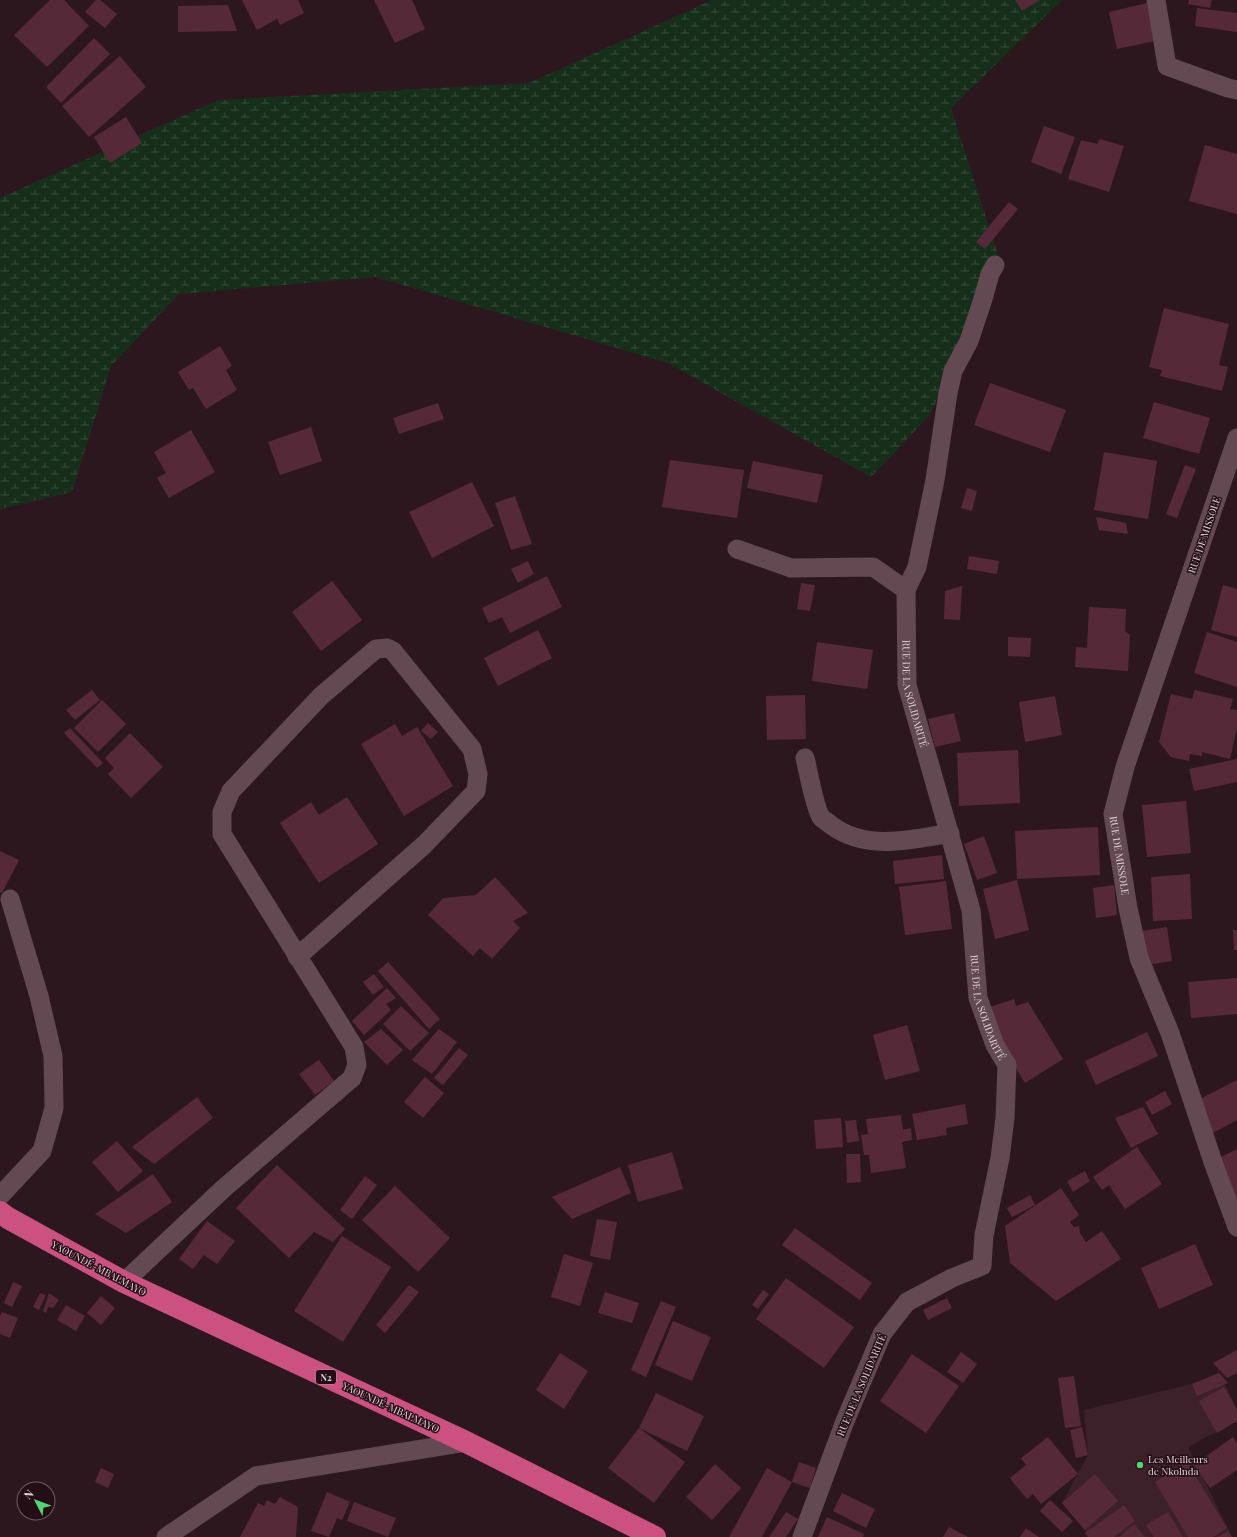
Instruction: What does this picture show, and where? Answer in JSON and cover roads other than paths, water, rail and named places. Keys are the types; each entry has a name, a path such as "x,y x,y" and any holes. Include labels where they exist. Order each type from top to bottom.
{"highway":[{"name":"YAOUNDÉ-MBALMAYO","path":"3,1217 124,1282 466,1442 655,1537"}],"street":[{"path":"1156,0 1168,66 1237,90"},
{"path":"737,549 791,568 873,567 906,590 917,566 935,480 948,393 953,371 969,340 990,274 995,265"},
{"name":"RUE DE MISSOLE","path":"1237,438 1128,759 1113,814 1128,908 1139,958 1170,1033 1213,1162 1237,1227"},
{"name":"RUE DE LA SOLIDARITÉ","path":"802,1537 845,1420 882,1334 907,1302 952,1278 982,1266 984,1235 1000,1158 1005,1118 1007,1065 995,1045 978,998 971,910 907,685 906,590"},
{"path":"124,1282 223,1189 352,1078 357,1065 354,1047 297,956 222,834 222,812 231,792 321,696 376,649 387,648 393,651 472,749 478,774 476,791 424,845 297,956"},
{"path":"805,758 814,796 821,817 842,833 878,842 918,839 950,833"},
{"path":"0,1196 42,1151 54,1108 53,1056 39,996 10,899"},
{"path":"166,1537 256,1476 466,1442"}],"place":[{"name":"Les Meilleurs de Nkolnda","path":"1140,1465"}]}
